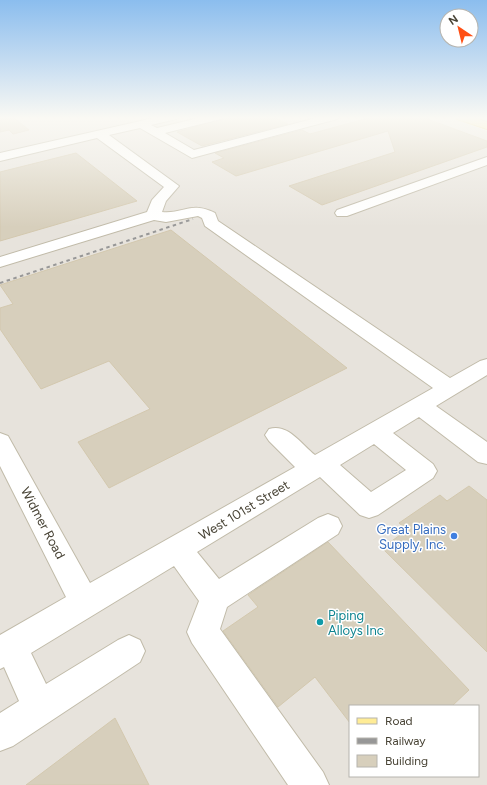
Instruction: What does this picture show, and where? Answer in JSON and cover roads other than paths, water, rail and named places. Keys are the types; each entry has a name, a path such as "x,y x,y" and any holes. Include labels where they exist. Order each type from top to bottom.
{"street":[{"path":"0,157 14,154"},
{"path":"127,154 172,186 159,200 154,215"},
{"path":"342,213 487,161"},
{"path":"0,262 154,215 167,217 200,210 210,216 210,224 449,388"},
{"name":"West 101st Street","path":"6,650 449,388 485,371"},
{"path":"420,406 487,455"},
{"path":"277,435 369,507 424,472 376,432"},
{"name":"Widmer Road","path":"0,442 85,603"},
{"path":"310,785 203,632 215,598 328,526"},
{"path":"178,548 215,598"},
{"path":"6,650 40,708"},
{"path":"0,733 129,650"}],"railway":[{"path":"0,283 193,219"}],"place":[{"name":"Great Plains Supply, Inc.","path":"454,536"},
{"name":"Piping Alloys Inc","path":"320,622"}]}
